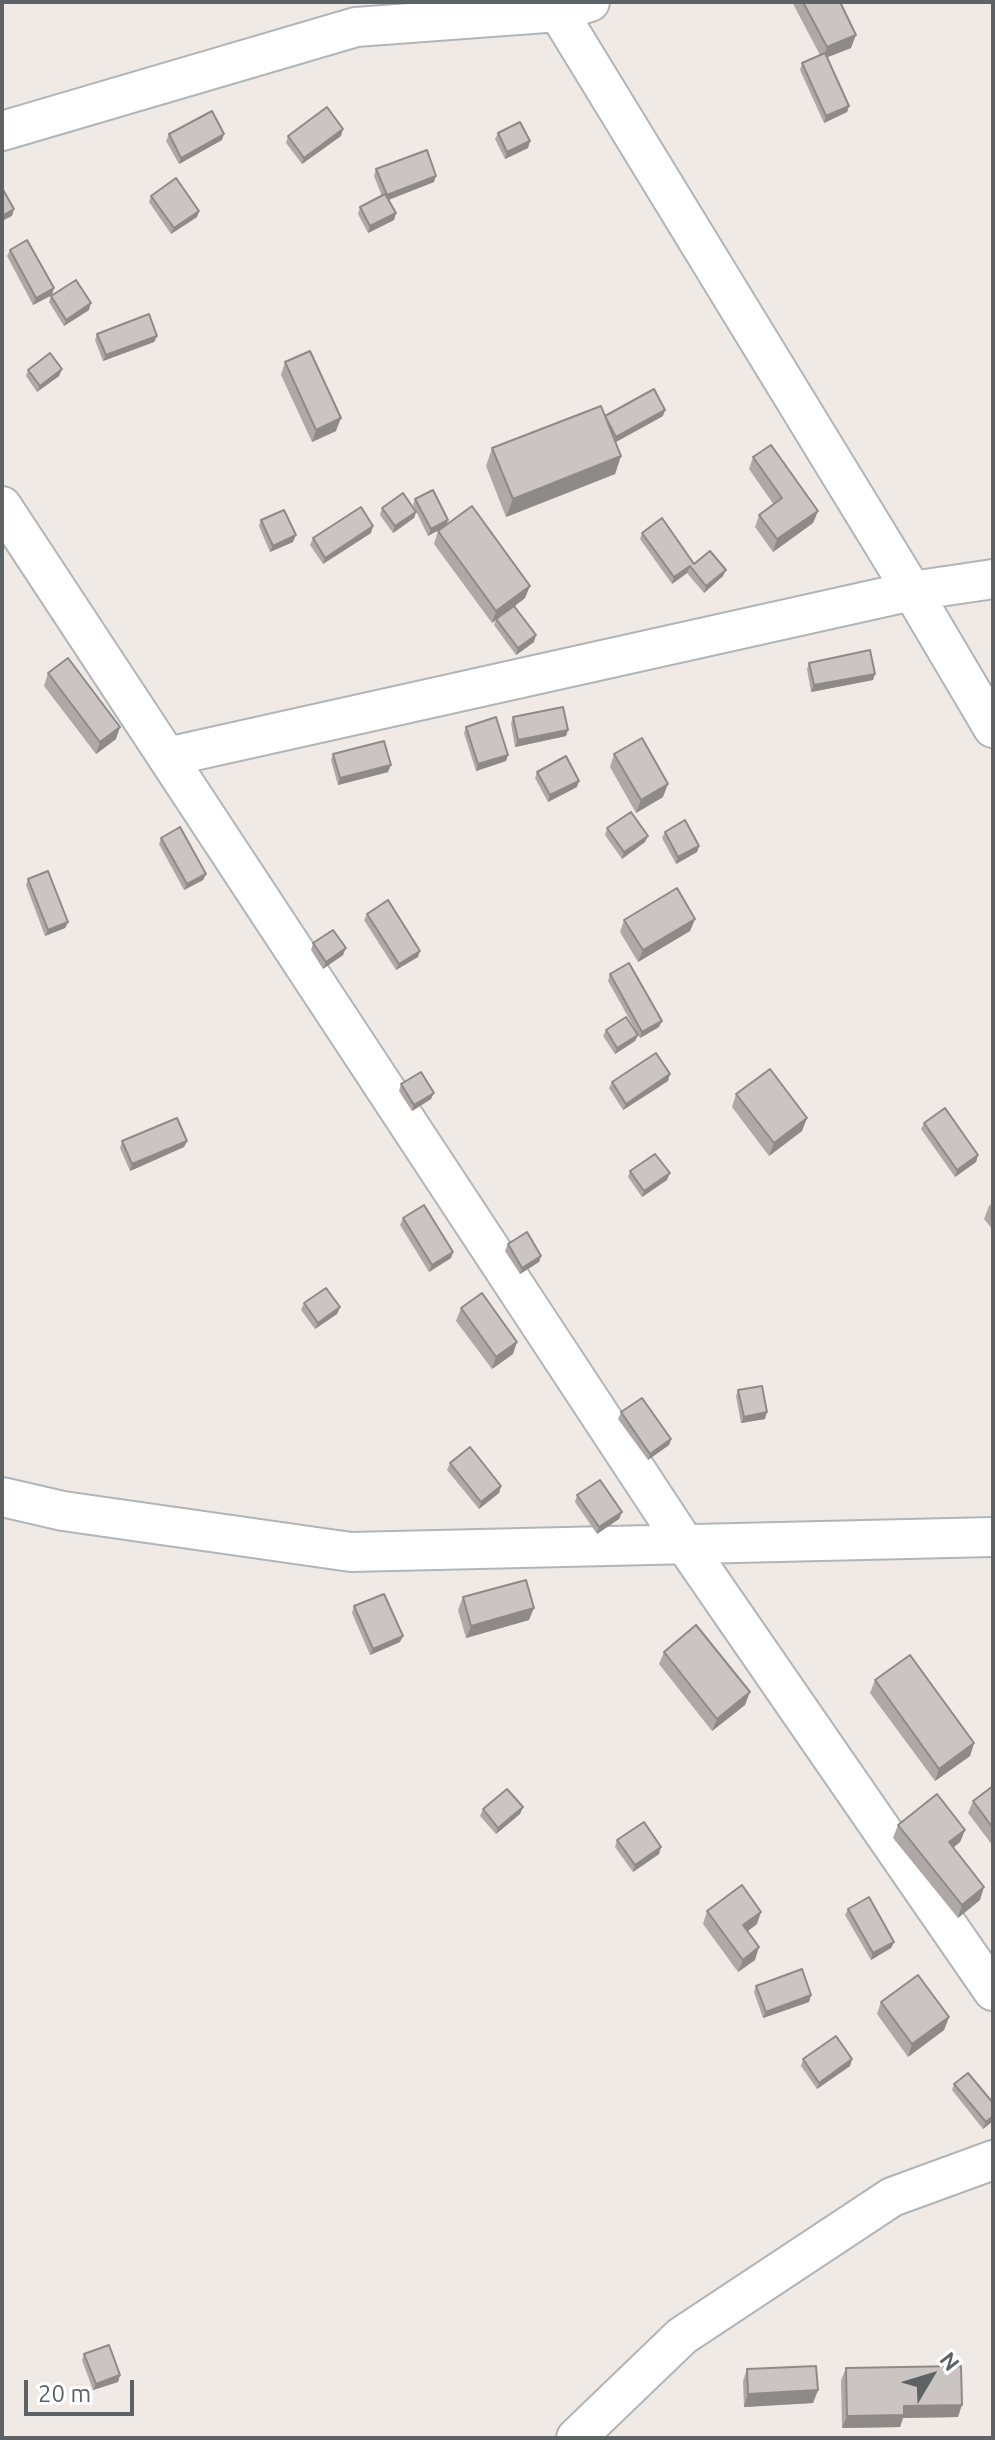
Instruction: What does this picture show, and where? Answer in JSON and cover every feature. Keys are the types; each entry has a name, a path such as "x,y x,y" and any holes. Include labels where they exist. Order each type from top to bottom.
{"street":[{"path":"2,131 356,27 567,5 993,728"},
{"path":"2,506 686,1546 993,1991"},
{"path":"167,757 912,591 993,579"},
{"path":"2,1497 63,1511 351,1552 993,1537"},
{"path":"576,2438 682,2336 892,2197 993,2160"}],"building":[{"path":"803,2 840,2 856,35 827,47"},
{"path":"825,53 849,106 826,116 802,63"},
{"path":"327,107 343,129 304,158 288,136"},
{"path":"212,111 224,134 181,158 169,134"},
{"path":"520,122 530,141 507,152 498,133"},
{"path":"427,150 436,176 387,195 376,169"},
{"path":"176,178 199,211 174,228 151,196"},
{"path":"2,188 14,209 2,216"},
{"path":"385,194 396,213 370,226 360,207"},
{"path":"27,240 54,288 36,298 10,250"},
{"path":"76,280 91,303 66,320 51,296"},
{"path":"149,314 157,336 106,355 97,334"},
{"path":"310,351 341,418 316,430 285,362"},
{"path":"50,353 62,369 40,386 28,370"},
{"path":"654,389 665,410 616,437 605,416"},
{"path":"601,406 621,456 513,499 492,448"},
{"path":"771,445 818,511 777,539 759,515 782,498 753,457"},
{"path":"433,490 448,520 431,529 415,499"},
{"path":"403,493 416,512 395,526 382,508"},
{"path":"472,506 530,586 496,611 438,531"},
{"path":"361,507 373,526 325,558 313,538"},
{"path":"284,510 296,535 273,546 261,520"},
{"path":"662,518 694,564 710,551 726,570 706,586 690,566 674,577 642,533"},
{"path":"514,606 536,635 518,648 496,619"},
{"path":"870,650 875,674 814,685 809,663"},
{"path":"68,658 120,727 100,742 48,673"},
{"path":"563,707 568,730 518,740 513,717"},
{"path":"496,717 508,755 478,764 466,727"},
{"path":"642,738 668,784 641,800 614,754"},
{"path":"384,741 391,765 340,778 333,754"},
{"path":"566,756 579,781 550,795 537,772"},
{"path":"631,812 648,836 624,852 607,828"},
{"path":"685,820 699,846 678,857 665,832"},
{"path":"180,827 206,874 187,884 161,838"},
{"path":"48,871 68,922 48,930 28,879"},
{"path":"677,888 695,919 643,950 624,920"},
{"path":"388,900 420,951 399,964 367,914"},
{"path":"333,930 346,948 326,962 313,943"},
{"path":"629,963 662,1021 642,1032 610,974"},
{"path":"626,1017 638,1035 617,1048 606,1030"},
{"path":"656,1053 670,1074 626,1104 612,1082"},
{"path":"770,1069 807,1118 774,1143 736,1094"},
{"path":"421,1072 434,1093 414,1105 401,1084"},
{"path":"945,1108 978,1155 957,1170 924,1123"},
{"path":"177,1118 187,1141 132,1164 122,1141"},
{"path":"655,1154 670,1173 644,1191 630,1171"},
{"path":"424,1205 453,1252 432,1265 403,1218"},
{"path":"527,1232 541,1256 522,1268 508,1244"},
{"path":"326,1288 340,1307 318,1323 304,1303"},
{"path":"482,1293 517,1342 496,1357 461,1308"},
{"path":"762,1386 767,1412 744,1417 738,1390"},
{"path":"642,1398 671,1439 650,1454 621,1412"},
{"path":"470,1447 501,1486 481,1502 450,1463"},
{"path":"600,1480 622,1512 599,1527 577,1495"},
{"path":"526,1580 534,1608 471,1626 463,1597"},
{"path":"384,1594 403,1636 373,1649 354,1606"},
{"path":"696,1625 750,1692 717,1719 664,1652"},
{"path":"910,1655 974,1743 939,1769 875,1680"},
{"path":"993,1786 993,1828 973,1801"},
{"path":"507,1789 523,1807 498,1828 483,1809"},
{"path":"937,1794 965,1830 949,1842 984,1887 962,1905 898,1825"},
{"path":"644,1822 661,1847 635,1865 617,1840"},
{"path":"742,1885 761,1912 743,1925 759,1947 743,1960 707,1911"},
{"path":"869,1897 894,1942 873,1953 848,1909"},
{"path":"802,1969 811,1995 766,2012 756,1986"},
{"path":"918,1975 949,2017 912,2044 881,2002"},
{"path":"836,2036 852,2059 819,2083 803,2059"},
{"path":"968,2073 993,2103 993,2116 986,2122 954,2084"},
{"path":"109,2345 120,2375 96,2384 84,2354"},
{"path":"816,2366 818,2390 748,2394 747,2369"},
{"path":"961,2366 962,2405 904,2406 904,2415 847,2416 846,2368"}]}
